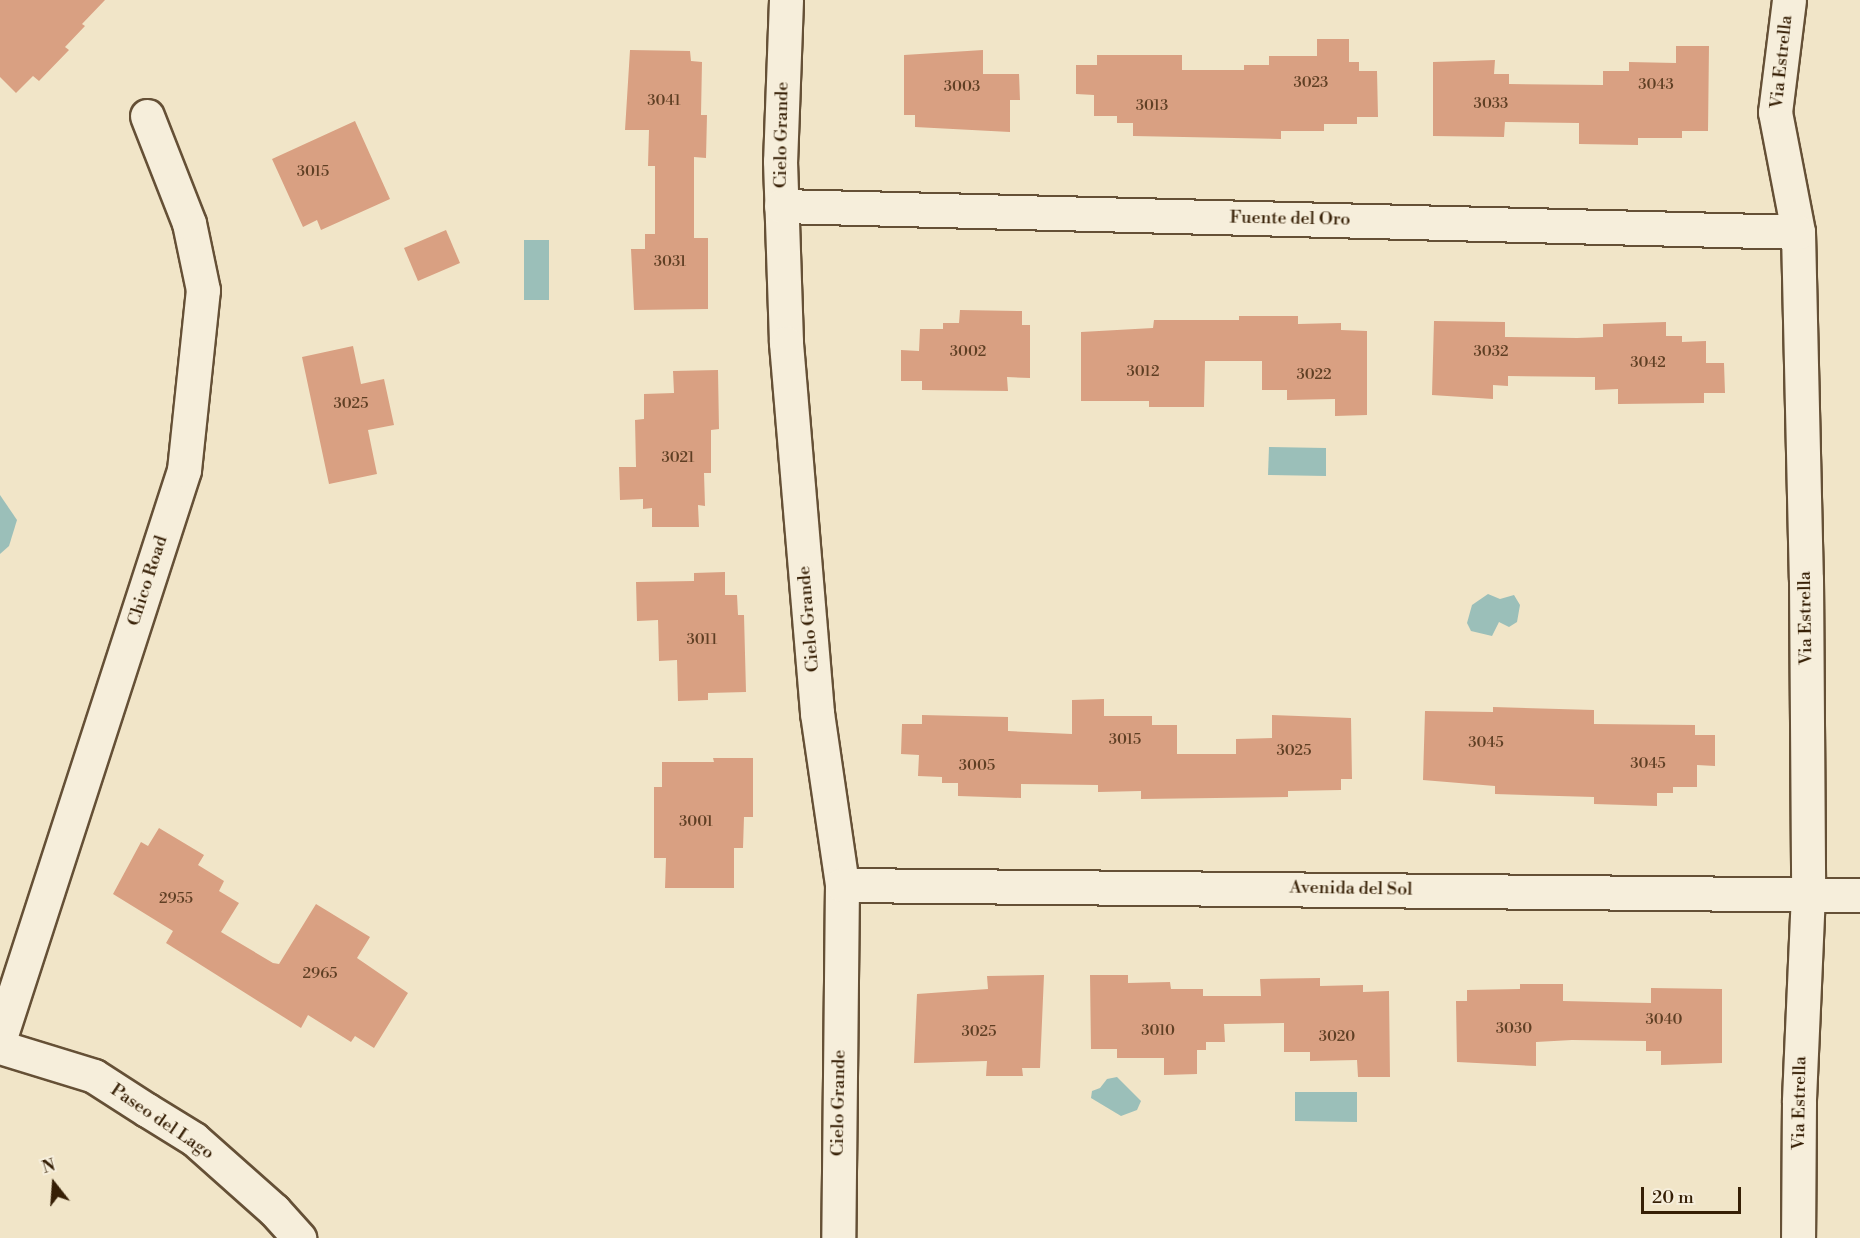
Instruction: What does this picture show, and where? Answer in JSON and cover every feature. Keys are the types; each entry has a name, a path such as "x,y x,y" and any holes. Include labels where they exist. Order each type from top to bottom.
{"street":[{"name":"Cielo Grande","path":"786,0 781,206 786,344 817,713 842,885 838,1238"},
{"name":"Via Estrella","path":"1789,0 1775,112 1798,232 1806,579 1808,893 1799,1102 1798,1238"},
{"name":"Chico Road","path":"0,1038 184,470 203,290 189,223 147,116"},
{"name":"Fuente del Oro","path":"781,206 1798,232"},
{"name":"Avenida del Sol","path":"842,885 1860,895"},
{"name":"Paseo del Lago","path":"0,1047 94,1076 184,1133 274,1210 299,1238"}],"water":[{"path":"524,240 549,240 549,300 524,300"},
{"path":"1269,447 1326,448 1326,476 1268,475"},
{"path":"0,495 17,520 9,546 0,554"},
{"path":"1488,594 1500,599 1514,595 1520,605 1517,622 1509,627 1499,622 1492,636 1471,631 1467,623 1472,605"},
{"path":"1117,1077 1141,1101 1137,1110 1121,1116 1091,1098 1092,1091 1100,1088 1107,1079"},
{"path":"1295,1092 1357,1092 1357,1122 1295,1121"}],"building":[{"path":"0,0 105,0 82,24 85,26 65,47 69,50 39,81 33,76 16,93 0,77"},
{"path":"1317,39 1349,39 1349,62 1359,62 1359,71 1377,71 1378,117 1357,117 1357,124 1324,124 1324,131 1281,131 1281,139 1133,136 1133,123 1117,123 1117,116 1094,116 1094,95 1076,94 1076,65 1097,65 1097,55 1182,55 1182,70 1244,70 1244,65 1269,65 1269,56 1317,56"},
{"path":"1676,46 1709,46 1708,131 1682,131 1682,138 1638,138 1638,145 1579,144 1579,123 1505,122 1504,137 1433,136 1433,62 1495,60 1494,74 1509,74 1509,84 1603,85 1603,71 1629,71 1629,62 1676,63"},
{"path":"630,50 690,51 691,61 702,62 701,115 707,115 706,158 694,157 694,238 708,238 708,309 634,310 631,249 645,249 645,234 655,234 655,166 648,166 649,130 625,130"},
{"path":"983,50 983,74 1019,74 1020,100 1010,100 1010,132 915,127 915,115 904,115 904,55"},
{"path":"355,121 390,199 321,230 317,220 303,227 272,159"},
{"path":"446,230 460,263 418,281 404,248"},
{"path":"960,310 1022,311 1022,325 1030,325 1030,378 1007,377 1008,391 922,390 922,381 901,381 901,350 919,351 920,329 943,329 943,323 959,323"},
{"path":"1239,316 1298,316 1298,324 1341,323 1341,330 1367,331 1367,415 1335,416 1335,399 1287,400 1287,390 1262,390 1262,361 1205,361 1204,407 1149,407 1149,401 1081,401 1081,332 1153,328 1154,320 1239,320"},
{"path":"1434,321 1505,322 1505,337 1577,338 1603,337 1603,324 1666,322 1666,336 1682,336 1682,342 1706,341 1706,363 1724,363 1725,393 1704,393 1704,403 1618,404 1618,389 1595,390 1595,377 1508,376 1508,386 1493,385 1493,399 1432,395"},
{"path":"353,346 361,384 384,379 394,425 368,430 377,474 329,484 302,357"},
{"path":"718,370 719,429 711,430 711,473 704,473 705,506 698,505 699,527 652,527 652,508 643,509 643,499 620,500 619,467 636,467 635,420 644,419 644,394 674,393 673,371"},
{"path":"725,572 725,595 737,595 738,615 744,615 746,692 708,693 708,700 678,701 677,660 659,661 658,620 637,621 636,582 694,581 694,573"},
{"path":"1104,699 1104,716 1152,716 1152,725 1177,725 1177,754 1236,754 1236,739 1272,738 1272,715 1351,718 1352,779 1341,779 1341,790 1288,791 1288,797 1141,799 1141,791 1098,792 1098,785 1021,784 1021,798 958,796 958,783 942,783 942,777 918,776 919,755 901,754 902,724 922,724 922,715 1008,717 1008,731 1072,734 1072,700"},
{"path":"1493,707 1594,710 1594,724 1695,725 1695,735 1715,735 1715,766 1697,765 1697,787 1673,787 1673,793 1657,793 1657,806 1594,804 1594,797 1495,794 1495,786 1423,780 1425,711 1493,712"},
{"path":"713,758 753,758 753,817 744,817 743,848 734,848 734,888 665,888 666,858 654,858 654,787 662,787 662,762 714,762"},
{"path":"159,828 204,855 198,865 224,881 219,891 239,903 221,932 273,963 279,964 316,904 370,937 357,958 408,993 374,1048 355,1036 351,1042 308,1015 301,1028 166,943 173,931 113,894 141,842 148,846"},
{"path":"1044,975 1040,1068 1022,1068 1023,1076 986,1076 987,1061 914,1063 917,994 988,989 987,976"},
{"path":"1090,975 1128,975 1128,983 1170,982 1171,989 1203,989 1203,996 1261,996 1260,979 1320,978 1320,986 1363,985 1363,992 1389,991 1390,1077 1358,1077 1357,1060 1310,1061 1310,1052 1284,1052 1284,1023 1224,1024 1225,1042 1206,1042 1206,1050 1197,1050 1197,1074 1164,1075 1164,1058 1117,1058 1117,1049 1091,1049"},
{"path":"1520,984 1563,984 1563,1001 1651,1003 1651,988 1722,989 1722,1063 1661,1065 1661,1051 1646,1051 1646,1041 1572,1040 1536,1042 1536,1066 1457,1062 1456,1001 1467,1001 1467,990 1520,989"}]}
